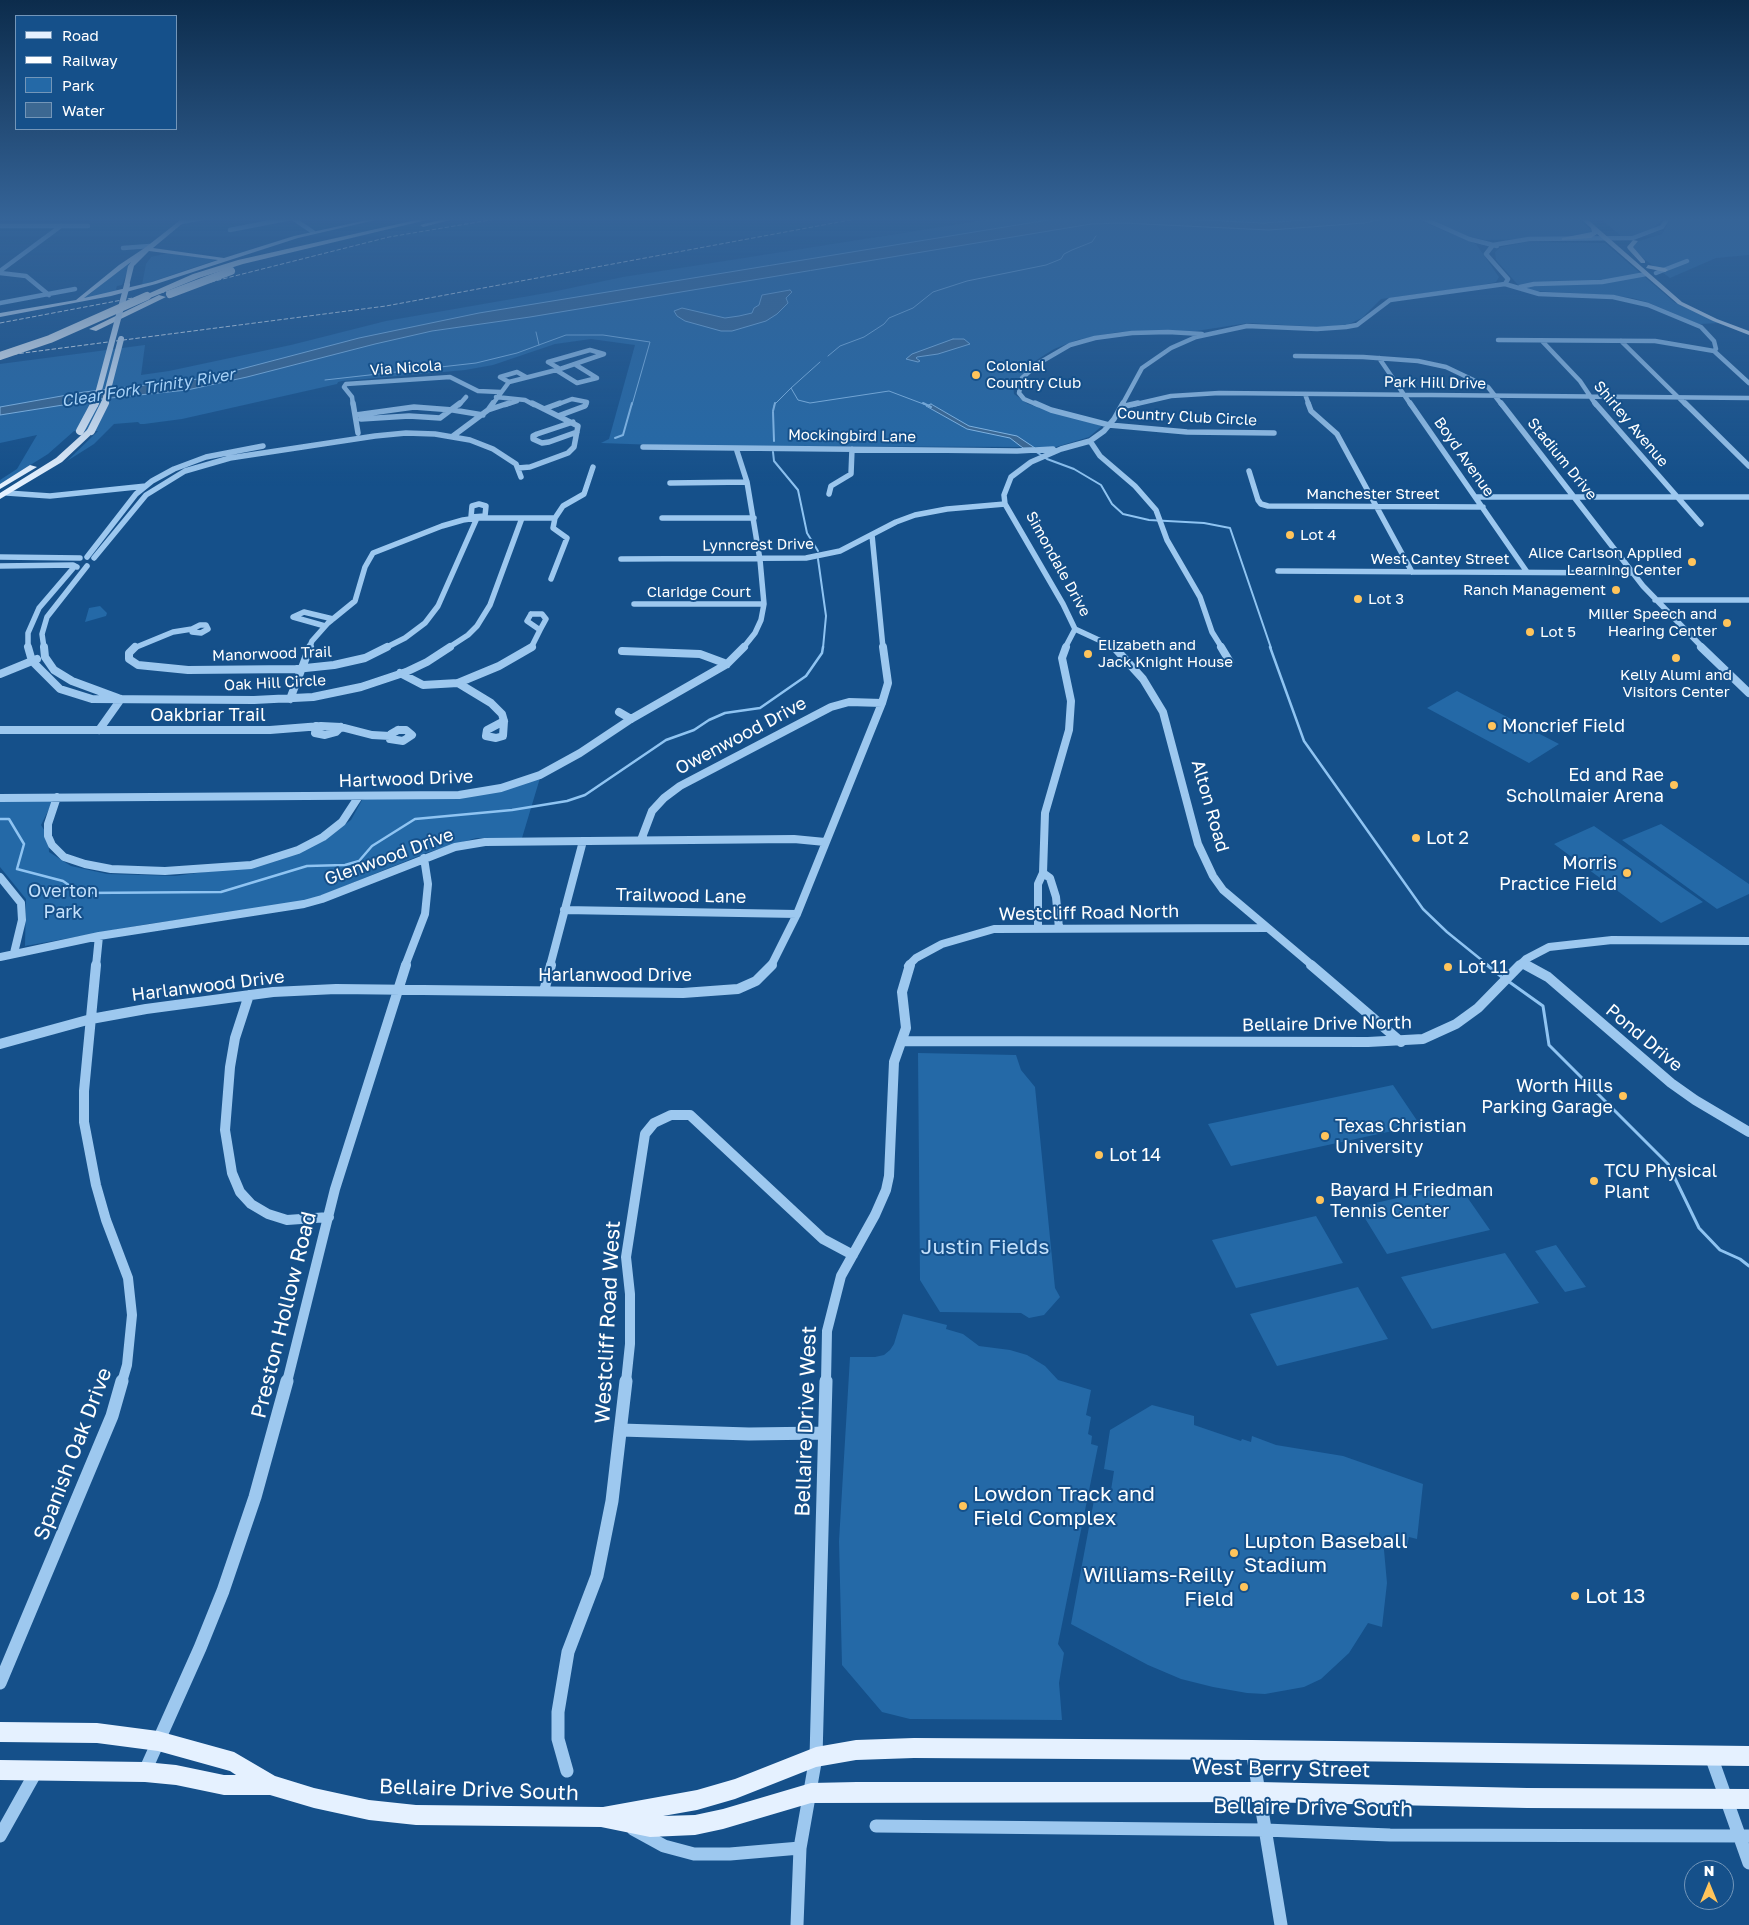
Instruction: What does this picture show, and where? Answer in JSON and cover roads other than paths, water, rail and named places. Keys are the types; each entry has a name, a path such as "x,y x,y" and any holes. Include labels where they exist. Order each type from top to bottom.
{"highway":[{"path":"0,356 50,339 120,308"},
{"path":"0,363 67,340 138,308"}],"main road":[{"path":"0,315 46,308"},
{"path":"0,487 61,449 80,431 94,408 121,308"},
{"path":"4,495 64,456 91,431 103,410 129,308"},
{"path":"1688,308 1749,331"},
{"path":"1698,308 1749,331"},
{"path":"4,495 8,487 31,472 36,468 35,466"},
{"name":"Bellaire Drive South","path":"0,1732 97,1733 158,1741 234,1762 270,1785 314,1798 369,1810 416,1815 601,1817 697,1800 772,1776 816,1756"},
{"name":"West Berry Street","path":"816,1756 856,1750 914,1748 1749,1756"},
{"name":"Bellaire Drive South","path":"0,1770 145,1772 176,1775 224,1785 270,1785"},
{"name":"West Berry Street","path":"811,1793 1259,1792 1527,1798 1749,1799"},
{"name":"Bellaire Drive South","path":"601,1817 650,1827 695,1825 723,1819 811,1793"}],"street":[{"path":"1230,662 1212,632 1200,597 1176,556 1161,521 1146,496 1100,456 1090,441 1109,425 1122,407 1137,374 1146,364 1171,348 1206,334 1247,326 1318,329 1357,325 1380,308"},
{"path":"1655,308 1701,327 1714,340 1716,349 1714,351"},
{"name":"Country Club Circle","path":"1206,334 1146,332 1085,340 1058,351 1039,363 1020,380 1018,390 1024,399 1051,410 1109,425 1187,432 1274,433"},
{"path":"1498,340 1661,341 1714,351 1748,382"},
{"name":"Shirley Avenue","path":"1542,341 1580,380 1589,397 1701,524"},
{"path":"1621,341 1749,466"},
{"path":"453,436 483,415 509,382 526,376 558,370 576,365 604,354 590,350 548,362 558,370 577,383 597,378 576,365"},
{"name":"Stadium Drive","path":"1295,356 1409,359 1446,367 1479,381 1488,387 1655,600 1749,693"},
{"name":"Boyd Avenue","path":"1379,358 1527,572"},
{"path":"509,382 500,376 517,372 526,376"},
{"name":"Via Nicola","path":"356,418 352,397 344,387 346,384 450,377 478,391 498,395"},
{"name":"Park Hill Drive","path":"1122,407 1159,398 1188,394 1749,398"},
{"path":"1304,394 1311,411 1337,434 1412,572"},
{"path":"498,395 522,399 578,426 574,447 571,451 533,465 518,468"},
{"path":"356,418 409,416 440,418 453,410 466,396"},
{"path":"488,410 522,399"},
{"path":"544,409 572,399 587,402 585,406 558,416"},
{"path":"356,418 402,407 453,410 483,415"},
{"path":"356,418 357,431"},
{"path":"573,422 537,434 533,436 533,439 542,443 549,442 577,432"},
{"path":"91,557 97,544 136,494 145,486 174,469 206,457 241,450 357,431 391,430 406,433 453,436 493,448 518,468 521,477"},
{"path":"0,556 91,557 146,495 185,471 230,458 406,433"},
{"name":"Simondale Drive","path":"1038,928 1038,884 1043,873 1045,813 1069,730 1071,701 1062,658 1075,629 1063,604 1005,504 1005,489 1011,477 1022,467 1061,449 1090,441"},
{"name":"Mockingbird Lane","path":"643,447 1061,449"},
{"name":"Hartwood Drive","path":"0,798 459,795 502,788 555,768 631,719 727,664 741,651 755,633 761,620 764,604 760,560 747,482 736,448"},
{"path":"829,494 831,486 851,474 852,449"},
{"path":"551,579 567,538 552,528 555,518 563,506 584,494 593,467"},
{"name":"Manchester Street","path":"1249,471 1258,500 1264,505 1483,507"},
{"path":"670,483 747,482"},
{"path":"4,495 50,496 145,486 157,487"},
{"path":"1476,497 1749,497"},
{"name":"Manorwood Trail","path":"480,504 486,506 484,516 477,518 471,517 472,506 480,504"},
{"name":"Lynncrest Drive","path":"621,559 760,560 824,556 848,547 905,518 929,511 1005,504"},
{"path":"290,699 312,641 325,626 355,601 365,568 370,557 374,554 451,523 477,518 555,518"},
{"name":"Manorwood Trail","path":"192,629 173,632 136,646 129,653 129,659 138,665 188,670 302,668 334,665 365,658 405,638 425,623 438,606 477,518"},
{"name":"Oak Hill Circle","path":"32,661 60,689 92,699 290,699 337,693 387,679 428,662 457,644 477,626 490,605 522,518"},
{"path":"662,518 754,518"},
{"name":"Harlanwood Drive","path":"0,1044 91,1020 188,1002 249,994 336,989 683,993 738,988 756,981 770,969 797,914 888,683 884,661 872,535"},
{"path":"59,556 81,551 97,544"},
{"path":"0,674 44,657 42,634 47,617 86,566 95,561 91,557"},
{"path":"32,661 27,643 28,633 39,608 74,565 74,561 80,558"},
{"path":"0,566 86,566"},
{"path":"50,566 58,569 65,576"},
{"name":"West Cantey Street","path":"1278,570 1633,573"},
{"path":"1655,600 1749,600"},
{"name":"Claridge Court","path":"634,604 764,604"},
{"path":"325,626 293,618 297,614 304,612 333,619"},
{"name":"Alton Road","path":"1075,629 1116,648 1125,656 1154,696 1163,712 1198,844 1206,863 1223,890 1400,1042"},
{"path":"400,674 423,685 441,686 458,683 499,666 528,651 534,645 540,630"},
{"path":"622,652 681,652 700,654 727,664"},
{"name":"Oak Hill Circle","path":"44,657 54,670 72,681 121,699"},
{"path":"458,683 490,703 502,714 504,720"},
{"path":"99,730 121,699"},
{"name":"Owenwood Drive","path":"641,840 652,811 664,798 680,786 831,707 849,702 882,702"},
{"path":"619,712 631,719"},
{"name":"Oakbriar Trail","path":"0,730 270,730 316,726 315,733 325,735 336,732 341,727 372,735 390,736"},
{"path":"58,797 48,824 48,836 52,845 64,856 85,864 111,869 165,871 252,864 290,854 323,837 342,822 359,796"},
{"name":"Glenwood Drive","path":"0,957 99,936 304,904 322,899 455,847 486,842 794,839 825,842"},
{"path":"544,991 583,841"},
{"name":"Preston Hollow Road","path":"145,1772 217,1607 255,1496 300,1336 335,1189 396,991 425,914 428,884 424,858"},
{"path":"1043,873 1050,878 1056,897 1059,928"},
{"path":"0,877 21,903 22,920 14,954"},
{"name":"Trailwood Lane","path":"564,910 797,914"},
{"name":"Westcliff Road North","path":"902,1041 906,1028 902,992 905,976 916,958 942,944 994,929 1266,928"},
{"name":"Spanish Oak Drive","path":"0,1683 112,1416 128,1365 132,1315 128,1278 99,1194 88,1149 84,1122 84,1091 99,936"},
{"name":"Bellaire Drive North","path":"902,1041 1400,1042 1423,1039 1456,1024 1478,1008 1522,963 1538,951 1549,947 1578,942 1612,940 1749,941"},
{"name":"Pond Drive","path":"1522,963 1548,977 1672,1083 1695,1100 1749,1132"},
{"path":"249,994 230,1067 225,1130 232,1173 240,1192 251,1204 268,1214 287,1220 329,1217"},
{"name":"Bellaire Drive West","path":"797,1925 800,1848 816,1756 827,1331 841,1276 875,1215 886,1190 889,1176 894,1062 902,1041"},
{"name":"Westcliff Road West","path":"567,1770 558,1739 558,1712 568,1652 596,1576 612,1501 630,1344 630,1294 626,1257 645,1134 654,1123 671,1115 690,1115 823,1239 853,1255"},
{"path":"621,1430 749,1434 824,1433"},
{"path":"1252,1750 1280,1925"},
{"path":"1712,1756 1726,1799 1744,1836 1749,1863"},
{"path":"0,1836 38,1770"},
{"name":"Bellaire Drive South","path":"622,1822 652,1842 694,1854 730,1854 800,1848"},
{"name":"Bellaire Drive South","path":"876,1826 1265,1830 1400,1835 1744,1836"}],"water":[{"name":"Clear Fork Trinity River","path":"511,308 585,308 432,331 187,390 101,399 0,415 0,407 84,392 207,378 359,338"},
{"path":"682,308 725,318 752,313 754,308 783,308 766,321 732,331 721,331 685,321 677,316 674,311"},
{"path":"953,339 964,339 970,344 938,354 917,357 920,361 918,362 906,359 912,354"},
{"path":"931,404 969,426 1017,436 1035,448 1023,448 1010,438 967,429 926,406"}],"waterway":[{"path":"828,356 840,346 864,337 884,324 889,318 913,308"},
{"path":"536,332 539,345"},
{"path":"539,345 566,335 603,335 650,342 632,405"},
{"path":"325,380 476,363 517,353 539,345"},
{"path":"791,388 820,362"},
{"path":"775,404 791,388"},
{"path":"791,388 798,400 810,403 889,391 926,405"},
{"path":"615,438 623,435 632,403"},
{"path":"923,403 931,407"},
{"path":"773,411 775,404"},
{"path":"773,412 774,441"},
{"path":"1035,451 1047,459 1074,469 1101,485 1112,504 1123,514 1149,520 1204,523 1230,528 1271,648"},
{"path":"773,452 774,461 798,490 807,533 818,551"},
{"path":"818,559 826,616 823,648"},
{"path":"0,819 9,819 24,844 17,869 63,881 80,893 221,892 307,866 345,865 359,861 372,846 415,819 512,810 567,801 585,795 666,740 694,730 709,720 725,713 760,708 806,676 822,653 823,647"},
{"path":"1270,647 1304,741 1423,909 1447,932 1489,966"},
{"path":"1487,965 1503,978"},
{"path":"1508,981 1543,1006 1549,1045 1668,1164 1699,1228 1720,1250 1740,1259 1749,1266"}],"railway":[{"path":"0,323 80,308"},
{"path":"0,356 372,308"}],"place":[{"name":"Colonial Country Club","path":"976,375"},
{"name":"Lot 4","path":"1290,535"},
{"name":"Alice Carlson Applied Learning Center","path":"1692,562"},
{"name":"Ranch Management","path":"1616,590"},
{"name":"Lot 3","path":"1358,599"},
{"name":"Miller Speech and Hearing Center","path":"1727,623"},
{"name":"Lot 5","path":"1530,632"},
{"name":"Elizabeth and Jack Knight House","path":"1088,654"},
{"name":"Kelly Alumi and Visitors Center","path":"1676,658"},
{"name":"Moncrief Field","path":"1492,726"},
{"name":"Ed and Rae Schollmaier Arena","path":"1674,785"},
{"name":"Lot 2","path":"1416,838"},
{"name":"Morris Practice Field","path":"1627,873"},
{"name":"Lot 11","path":"1448,967"},
{"name":"Worth Hills Parking Garage","path":"1623,1096"},
{"name":"Texas Christian University","path":"1325,1136"},
{"name":"Lot 14","path":"1099,1155"},
{"name":"TCU Physical Plant","path":"1594,1181"},
{"name":"Bayard H Friedman Tennis Center","path":"1320,1200"},
{"name":"Lowdon Track and Field Complex","path":"963,1506"},
{"name":"Lupton Baseball Stadium","path":"1234,1553"},
{"name":"Williams-Reilly Field","path":"1244,1587"},
{"name":"Lot 13","path":"1575,1596"}],"park label":[{"name":"Overton Park","path":"63,901"},
{"name":"Justin Fields","path":"985,1247"}]}
